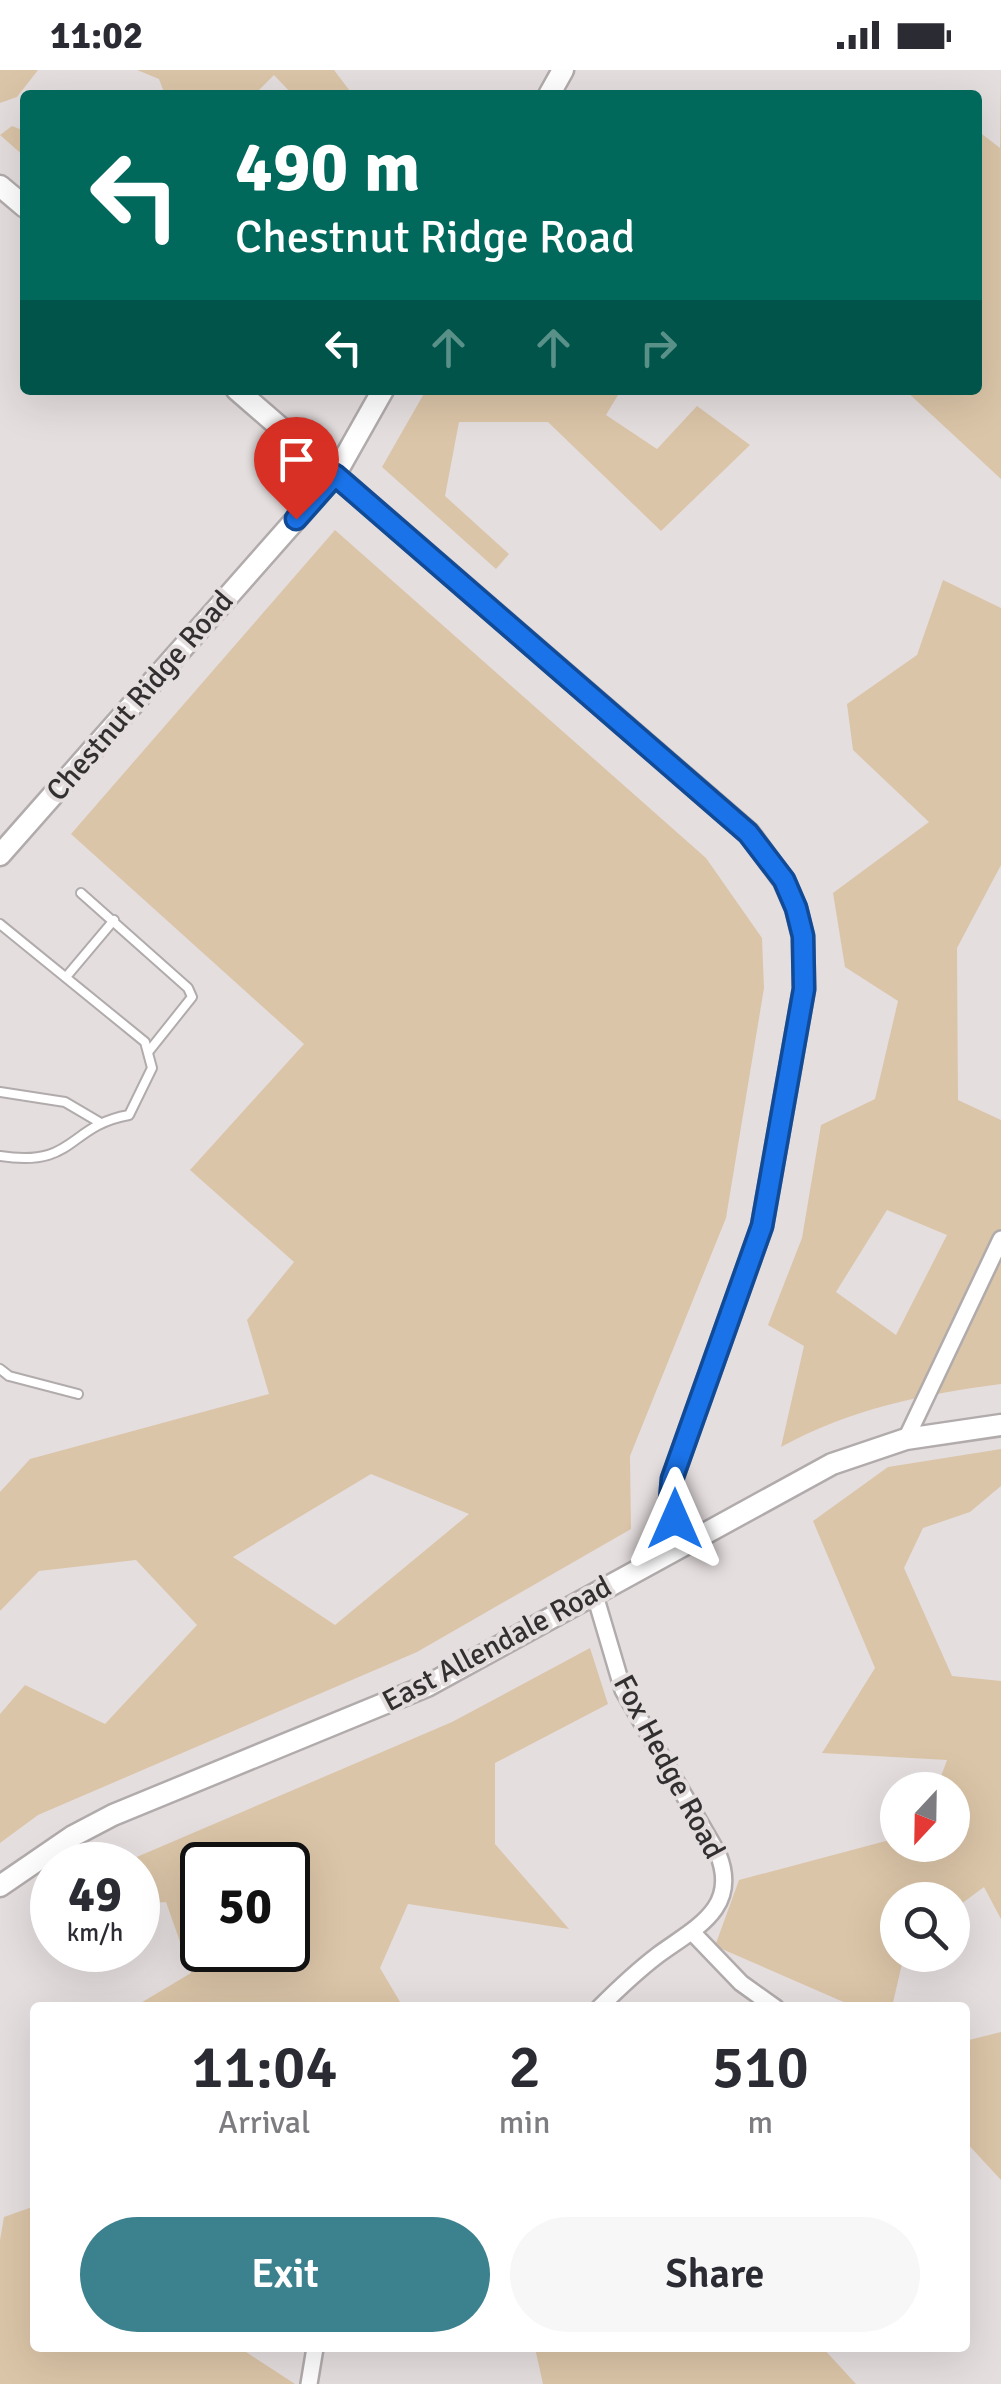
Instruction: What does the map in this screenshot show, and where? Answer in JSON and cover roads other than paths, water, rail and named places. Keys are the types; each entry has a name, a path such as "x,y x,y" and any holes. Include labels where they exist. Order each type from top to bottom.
{"main road":[{"path":"0,186 20,203"},
{"path":"243,395 748,833 784,880 796,908 804,950 804,989 773,1184 753,1255 672,1479 670,1502 687,1541"},
{"name":"Chestnut Ridge Road","path":"0,855 335,475 380,395"},
{"name":"East Allendale Road","path":"0,1886 60,1844 113,1815 378,1709 459,1669 832,1464 906,1439 1001,1425"}],"street":[{"path":"906,1439 1001,1239"},
{"name":"Fox Hedge Road","path":"594,1592 623,1690 723,1866 723,1896 716,1910 606,2002"},
{"path":"692,1932 741,1983 768,2002"},
{"path":"309,2384 314,2352"}],"lane":[{"path":"82,893 188,988 192,997 150,1051"},
{"path":"66,977 114,920"},
{"path":"0,924 145,1042 152,1068 129,1114 99,1122 60,1153 34,1162 0,1156"},
{"path":"0,1092 65,1102 99,1122"},
{"path":"0,1369 9,1376 78,1394"}]}
